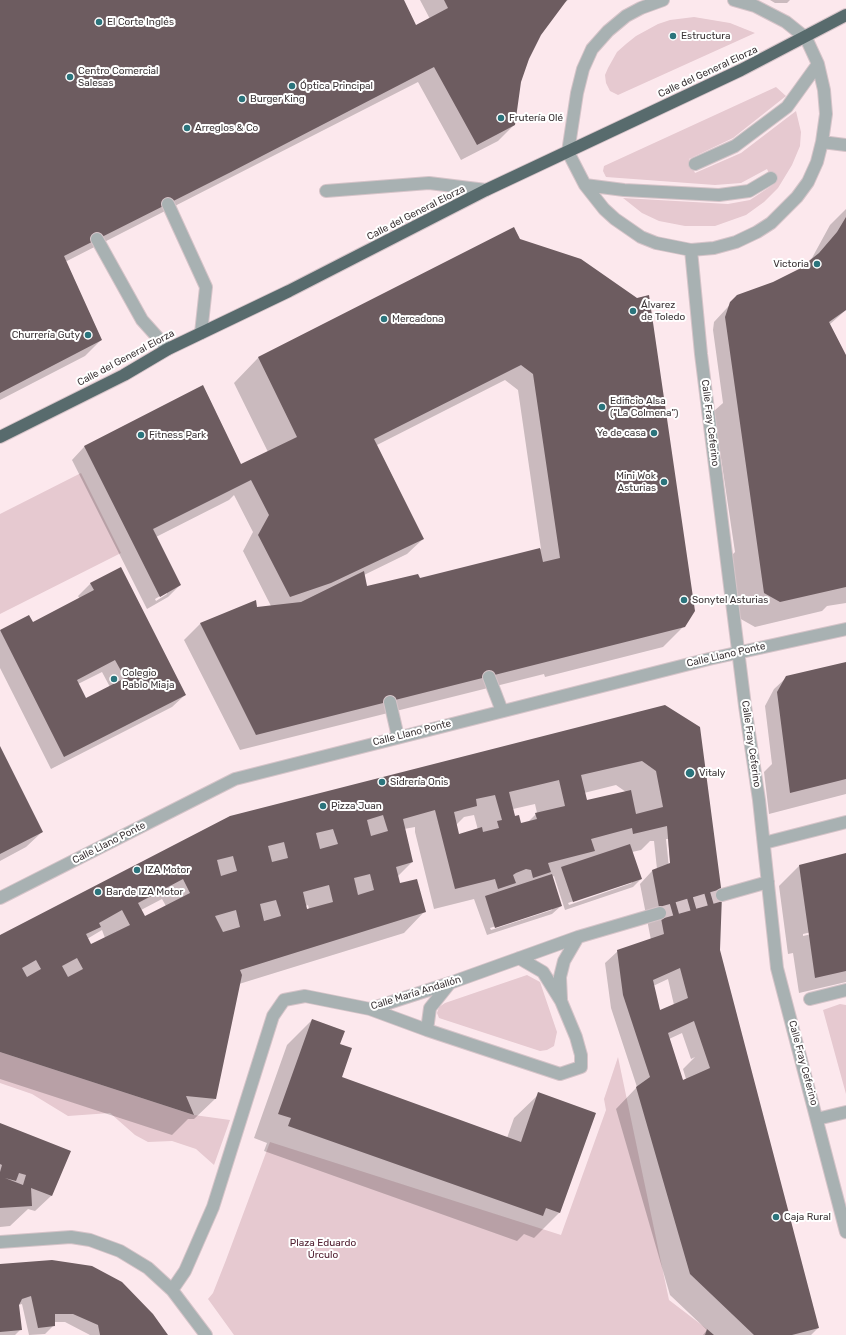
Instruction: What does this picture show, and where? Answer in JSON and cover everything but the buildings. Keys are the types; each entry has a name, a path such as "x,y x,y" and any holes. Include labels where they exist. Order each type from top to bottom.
{"highway":[{"name":"Calle del General Elorza","path":"0,438 124,374 168,349 296,287 486,190 806,38 846,15"}],"street":[{"path":"663,0 646,6 626,16 608,30 592,49 583,69 577,92 568,152 585,185 604,209 615,219 641,237 656,243 691,250 714,248 736,242 757,232 771,223 797,197 808,182 817,162 822,142 826,114 824,90 818,64 806,38 786,22 755,6 734,0"},
{"path":"695,164 734,146 787,106 818,64"},
{"path":"822,142 846,145"},
{"path":"585,185 624,190 719,195 749,191 771,178"},
{"path":"326,191 429,183 486,190"},
{"path":"168,204 206,287 201,333"},
{"path":"97,239 142,320 168,349"},
{"name":"Calle Fray Ceferino","path":"691,250 701,354 738,652 764,843 777,968 846,1232"},
{"name":"Calle Llano Ponte","path":"0,898 235,779 738,652 846,629"},
{"path":"489,677 502,711"},
{"path":"390,702 398,737"},
{"path":"764,843 846,822"},
{"path":"722,895 768,882"},
{"name":"Calle María Andallón","path":"172,1290 185,1271 213,1207 273,1016 284,1000 305,996 370,1009 450,983 578,936 660,913"},
{"path":"561,1001 560,977 564,962 578,936"},
{"path":"370,1009 427,1030 560,1074 581,1067 581,1055 576,1037 561,1001 543,972 519,958"},
{"path":"427,1030 430,1008 450,983"},
{"path":"810,999 846,990"},
{"path":"817,1119 846,1112"},
{"path":"0,1242 71,1237 90,1240 120,1251 148,1268 172,1290 206,1335"}],"green space":[{"path":"694,17 730,23 755,33 618,95 610,91 606,83 605,75 617,52 626,44 636,36 658,24 670,20"},
{"path":"776,87 786,96 733,138 689,159 695,173 741,153 796,111 801,132 800,146 792,165 778,188 764,202 746,215 715,226 685,226 659,221 642,213 623,198 728,204 750,200 774,184 767,169 741,183 715,185 606,177 603,171 604,166"},
{"path":"81,473 121,553 0,614 0,514"},
{"path":"527,975 540,982 557,1032 554,1046 547,1050 540,1051 439,1018 437,1013 439,1007 445,1003"},
{"path":"840,1004 846,1005 846,1094 823,1010"},
{"path":"0,1052 194,1115 230,1120 214,1165 196,1149 172,1141 148,1142 135,1135 110,1113 68,1116 32,1094 0,1083"},
{"name":"Plaza Eduardo Úrculo","path":"618,1057 669,1300 707,1329 705,1335 234,1335 208,1299 213,1293 270,1142 561,1235 606,1110 604,1099"}],"tunnel":[{"path":"660,913 722,895"}],"place":[{"name":"El Corte Inglés","path":"99,22"},
{"name":"Estructura","path":"673,36"},
{"name":"Centro Comercial Salesas","path":"70,77"},
{"name":"Óptica Principal","path":"292,86"},
{"name":"Burger King","path":"242,99"},
{"name":"Frutería Olé","path":"501,118"},
{"name":"Arreglos & Co","path":"187,128"},
{"name":"Victoria","path":"817,264"},
{"name":"Álvarez de Toledo","path":"633,311"},
{"name":"Mercadona","path":"384,319"},
{"name":"Churrería Guty","path":"88,335"},
{"name":"Edificio Alsa (\"La Colmena\")","path":"602,407"},
{"name":"Ye de casa","path":"654,433"},
{"name":"Fitness Park","path":"141,435"},
{"name":"Mini Wok Asturias","path":"664,482"},
{"name":"Sonytel Asturias","path":"684,600"},
{"name":"Colegio Pablo Miaja","path":"114,679"},
{"name":"Vitaly","path":"690,773"},
{"name":"Sidrería Onis","path":"382,782"},
{"name":"Pizza Juan","path":"323,806"},
{"name":"IZA Motor","path":"137,870"},
{"name":"Bar de IZA Motor","path":"98,892"},
{"name":"Caja Rural","path":"776,1217"}]}
